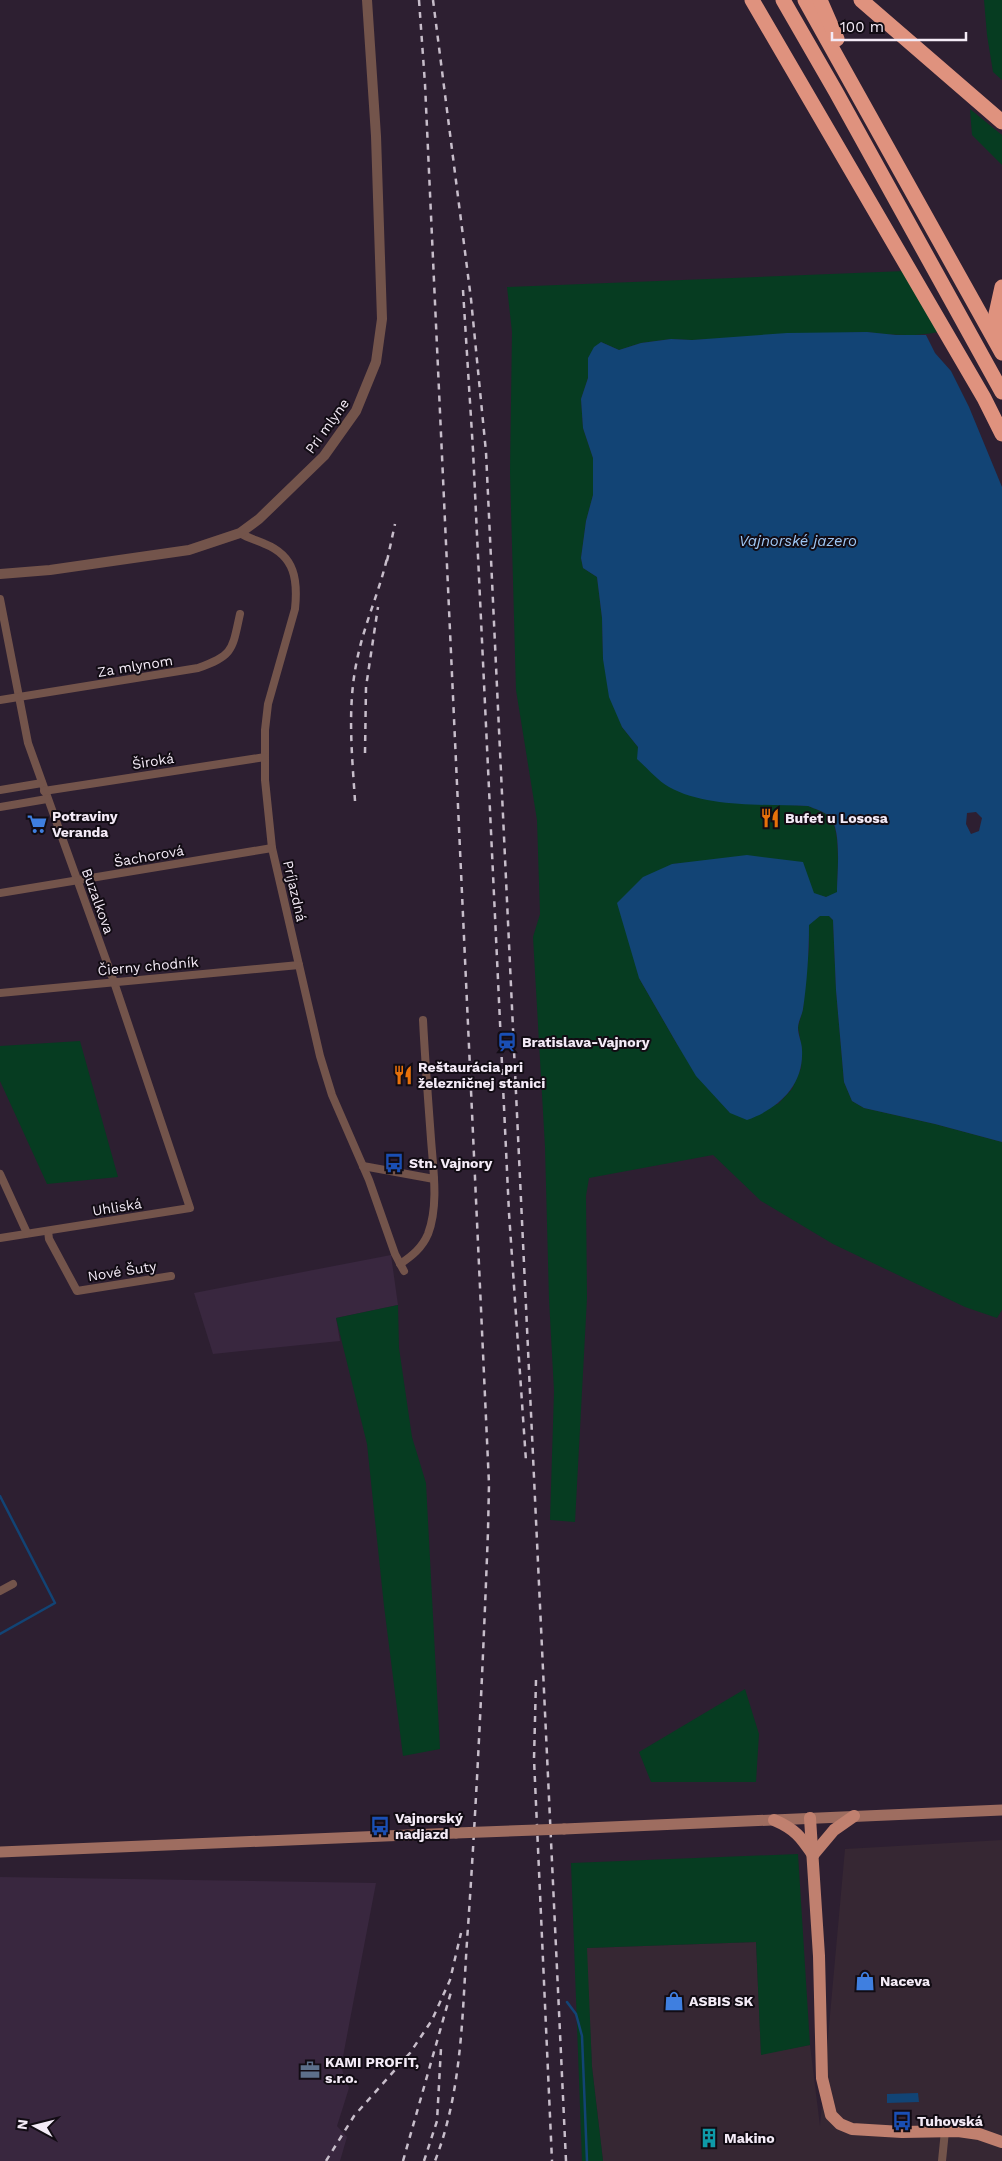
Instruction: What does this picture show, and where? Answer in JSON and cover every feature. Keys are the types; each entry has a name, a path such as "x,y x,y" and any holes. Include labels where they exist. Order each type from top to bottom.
{"highway":[{"path":"752,0 984,398 1002,434"},
{"path":"783,0 1001,391"},
{"path":"805,0 999,348"},
{"path":"820,0 866,108"},
{"path":"861,0 1002,122"},
{"path":"887,232 1001,391"},
{"path":"999,348 996,314 1002,287"}],"main road":[{"path":"0,1852 998,1810"},
{"path":"813,1855 834,1830 854,1816"},
{"path":"810,1818 819,1956 822,2078 831,2115 843,2126 860,2131 969,2132 1002,2142"},
{"path":"774,1820 790,1827 797,1833 813,1855"}],"street":[{"name":"Pri mlyne","path":"0,574 50,570 189,550 240,533 259,519 324,456 356,411 376,362 382,319 376,136 367,0"},
{"name":"Príjazdná","path":"240,533 280,551 288,560 296,584 295,609 268,704 265,730 265,757 272,848 320,1056 330,1088 364,1166 402,1267 423,1245 428,1233 432,1216 434,1179"},
{"name":"Buzalkova","path":"0,599 28,742 114,982 190,1208"},
{"name":"Za mlynom","path":"0,700 198,668 219,660 231,650 240,614"},
{"name":"Široká","path":"0,790 43,787 265,757"},
{"path":"0,807 47,799"},
{"name":"Šachorová","path":"0,893 272,848"},
{"name":"Čierny chodník","path":"0,993 299,964"},
{"path":"364,1166 434,1179 422,1020"},
{"path":"0,1174 27,1233"},
{"name":"Uhliská","path":"0,1238 190,1208"},
{"name":"Nové Šuty","path":"48,1231 49,1239 77,1291 171,1276"},
{"path":"0,1591 13,1584"},
{"path":"942,2161 945,2131"}],"shaded area":[{"path":"391,1255 398,1305 336,1318 340,1341 213,1354 194,1293"},
{"path":"1002,1840 1002,2161 603,2161 592,2067 586,1948 756,1942 761,2054 810,2045 820,2126 845,1849"},
{"path":"0,1877 376,1883 341,2067 349,2088 337,2126 347,2137 340,2161 0,2161"}],"green space":[{"path":"984,0 1002,0 1002,80 993,72"},
{"path":"970,109 1002,135 1002,165 972,135"},
{"path":"905,271 938,332 912,335 867,332 692,340 671,339 641,343 619,350 601,342 588,358 588,378 581,399 583,428 593,458 593,495 586,521 581,558 583,568 597,577 602,618 603,659 622,727 638,747 734,802 808,806 819,810 829,817 836,831 837,893 826,897 694,862 672,864 639,978 677,1044 730,1113 778,1104 792,1089 801,1068 802,1050 798,1027 803,1009 809,947 809,924 820,916 829,916 833,920 836,990 844,1082 852,1101 864,1108 1002,1142 1002,1310 997,1318 965,1307 833,1244 761,1201 713,1155 589,1178 586,1196 587,1298 575,1522 550,1520 554,1391 549,1299 545,1147 533,937 540,914 537,820 516,690 510,472 512,332 507,287"},
{"path":"80,1041 118,1177 47,1184 0,1081 0,1046"},
{"path":"398,1305 399,1348 412,1437 426,1483 440,1749 403,1756 384,1606 367,1444 336,1318"},
{"path":"745,1689 759,1734 756,1782 651,1782 639,1752"},
{"path":"798,1854 810,2045 761,2055 756,1942 587,1948 592,2067 603,2161 582,2161 571,1863"}],"water":[{"name":"Vajnorské jazero","path":"867,332 896,335 926,335 935,353 951,371 969,407 1002,487 1002,1142 864,1108 852,1101 844,1082 836,990 833,920 829,916 820,916 809,925 806,988 798,1028 802,1047 801,1063 799,1075 794,1085 779,1103 747,1120 730,1113 696,1076 639,978 617,903 643,877 672,864 747,855 803,862 814,893 826,897 837,892 838,853 836,832 834,823 825,813 808,806 737,804 700,799 669,787 637,759 638,747 622,727 609,697 603,659 602,618 597,577 583,568 581,558 586,521 593,495 593,458 583,428 581,399 588,378 588,358 594,347 601,342 619,350 641,343 671,339 692,340 787,333","holes":["976,812 982,818 979,831 971,834 966,824 967,813"]},
{"path":"918,2093 919,2102 887,2103 887,2094"}],"waterway":[{"path":"0,1496 55,1603 0,1634"},
{"path":"567,2002 576,2014 582,2036 587,2161"}],"railway":[{"path":"419,0 425,84 489,1484 480,1729 463,2016 452,2104 435,2161"},
{"path":"433,0 471,299 486,452 566,2161"},
{"path":"463,290 473,450 509,1213 526,1461"},
{"path":"387,561 395,524"},
{"path":"355,801 351,731 354,678 360,647 388,554"},
{"path":"365,753 366,687 378,607"},
{"path":"536,1680 534,1759 552,2161"},
{"path":"326,2161 354,2116 410,2053 432,2020 450,1980 461,1933"},
{"path":"403,2161 451,1992"},
{"path":"424,2161 437,2121 441,2048"}],"place":[{"name":"Bufet u Lososa","path":"770,818"},
{"name":"Potraviny Veranda","path":"37,824"},
{"name":"Bratislava-Vajnory","path":"507,1042"},
{"name":"Reštaurácia pri železničnej stanici","path":"403,1075"},
{"name":"Stn. Vajnory","path":"394,1163"},
{"name":"Vajnorský nadjazd","path":"380,1826"},
{"name":"Naceva","path":"865,1981"},
{"name":"ASBIS SK","path":"674,2001"},
{"name":"KAMI PROFIT, s.r.o.","path":"310,2070"},
{"name":"Tuhovská","path":"902,2121"},
{"name":"Makino","path":"709,2138"}]}
